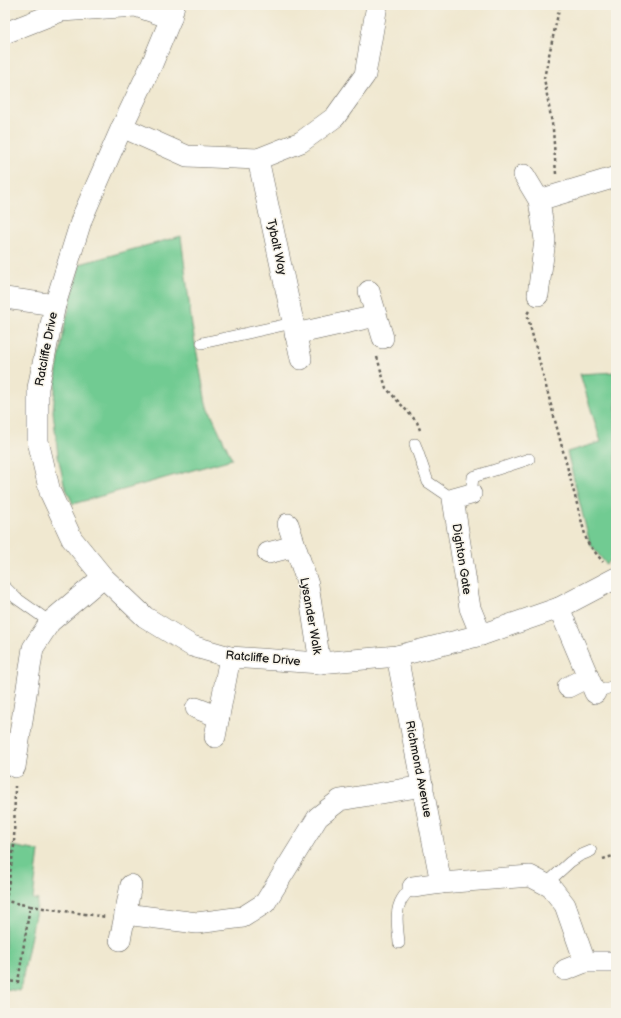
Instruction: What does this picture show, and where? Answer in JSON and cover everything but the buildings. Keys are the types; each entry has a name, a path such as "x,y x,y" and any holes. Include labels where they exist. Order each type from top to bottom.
{"street":[{"path":"122,127 187,156 258,159 301,142 335,117 365,75 377,5"},
{"path":"5,33 61,11 136,6 173,11"},
{"name":"Ratcliffe Drive","path":"173,11 152,64 122,127 82,218 55,304 38,388 38,441 50,492 72,539 102,577 145,617 192,646 230,657 320,663 397,656 481,635 559,608 616,578"},
{"name":"Tybalt Way","path":"258,159 301,359"},
{"path":"524,174 549,197"},
{"path":"549,197 616,176"},
{"path":"538,295 549,197"},
{"path":"369,291 383,338"},
{"path":"5,298 55,304"},
{"path":"294,329 376,316"},
{"name":"Dighton Gate","path":"462,496 470,608 481,635"},
{"name":"Lysander Walk","path":"288,524 308,585 320,663"},
{"path":"268,553 295,546"},
{"path":"15,767 33,648 50,622 102,577"},
{"path":"559,608 591,685 568,687"},
{"name":"Richmond Avenue","path":"397,656 441,883"},
{"path":"196,708 217,727 230,657"},
{"path":"125,917 197,923 243,917 265,903 318,817 340,800 423,786"},
{"path":"413,886 530,876 551,887 565,905 585,962"},
{"path":"120,940 131,885"},
{"path":"565,970 585,962 612,962"}],"lane":[{"path":"202,343 294,329"},
{"path":"415,444 428,482 462,496 473,477 529,459"},
{"path":"5,587 16,598 50,622"},
{"path":"591,685 616,685"},
{"path":"546,884 570,862 591,851"},
{"path":"400,943 397,913 399,904 413,886"}],"path":[{"path":"549,197 553,129 544,78 560,5"},
{"path":"538,295 527,314 586,542 616,578"},
{"path":"383,338 372,341 386,388 417,422 423,442 415,444"},
{"path":"5,906 14,846 15,767"},
{"path":"6,901 30,906 125,917"},
{"path":"5,980 18,982 30,906"}],"green space":[{"path":"181,236 192,326 206,403 232,459 73,504 64,484 58,456 53,411 57,371 65,324 80,264"},
{"path":"616,372 616,557 606,564 590,544 567,452 601,442 580,374"},
{"path":"12,846 39,851 33,899 38,900 20,991 5,989 5,882"}]}
